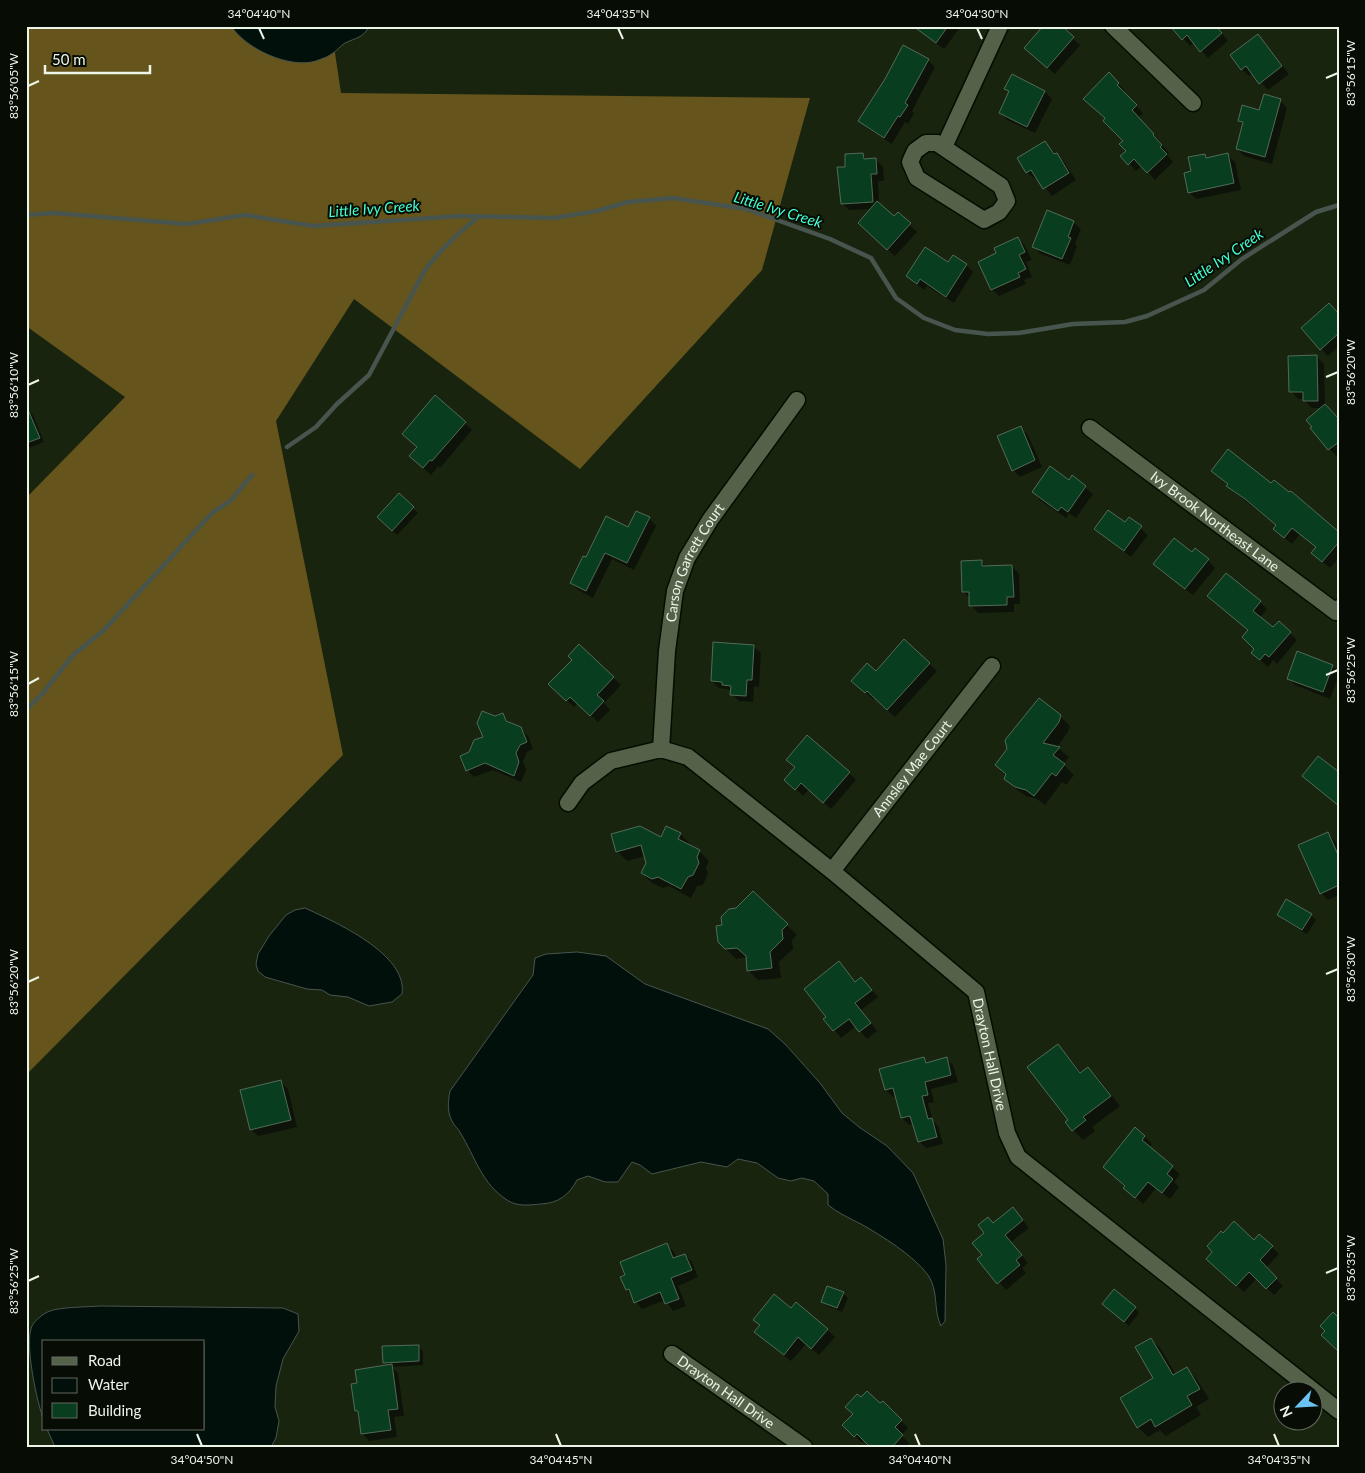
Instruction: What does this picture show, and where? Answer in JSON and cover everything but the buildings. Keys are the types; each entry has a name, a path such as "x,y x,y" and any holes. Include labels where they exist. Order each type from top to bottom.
{"street":[{"path":"944,148 1000,26"},
{"path":"1113,26 1193,103"},
{"path":"926,143 937,143 944,148 1001,186 1007,201 999,212 984,220 917,178 910,162 915,151 926,143"},
{"name":"Carson Garrett Court","path":"661,749 674,591 687,558 710,520 797,400"},
{"name":"Ivy Brook Northeast Lane","path":"1090,428 1336,612 1339,608"},
{"name":"Annsley Mae Court","path":"832,870 992,666"},
{"path":"568,803 582,783 611,761 661,749"},
{"name":"Drayton Hall Drive","path":"661,749 688,757 832,870 976,992 1007,1133 1018,1157 1339,1411"},
{"name":"Drayton Hall Drive","path":"672,1354 804,1447"}],"shaded area":[{"path":"26,26 331,26 341,93 810,98 762,270 580,469 354,299 276,421 343,755 26,1075 26,498 125,397 26,326"}],"water":[{"path":"231,26 369,26 362,35 345,43 328,56 305,63 281,60 257,49"},
{"path":"305,908 350,931 382,953 394,966 401,979 402,994 392,1002 369,1006 348,997 330,995 322,990 307,989 265,977 258,971 256,964 258,954 269,936 286,915 295,910"},
{"path":"577,952 606,956 645,984 768,1029 785,1044 820,1083 842,1113 887,1146 913,1173 943,1239 946,1265 945,1321 941,1326 937,1314 934,1287 928,1275 914,1260 887,1240 828,1205 828,1194 814,1181 802,1178 791,1181 778,1178 757,1163 738,1159 727,1167 701,1162 652,1174 640,1165 632,1162 618,1182 605,1182 588,1176 577,1180 567,1194 553,1202 519,1205 498,1194 485,1178 460,1132 450,1118 448,1106 450,1091 533,975 535,958 546,954"},
{"path":"100,1306 283,1308 298,1314 299,1331 283,1359 276,1386 275,1407 279,1421 276,1438 271,1447 55,1447 47,1430 205,1430 205,1340 42,1340 42,1414 30,1359 30,1334 35,1321 45,1313 67,1308"}],"waterway":[{"name":"Little Ivy Creek","path":"26,215 54,213 187,224 245,215 313,226 460,216 554,218 597,211 628,202 673,198 746,209 830,239 871,258 896,298 924,318 955,330 988,334 1019,333 1073,324 1125,322 1147,316 1204,290 1242,259 1316,212 1339,205"},
{"path":"287,447 316,427 337,404 369,375 425,270 449,242 477,218"},
{"path":"26,710 42,694 73,655 103,631 212,513 230,501 252,475"}]}
